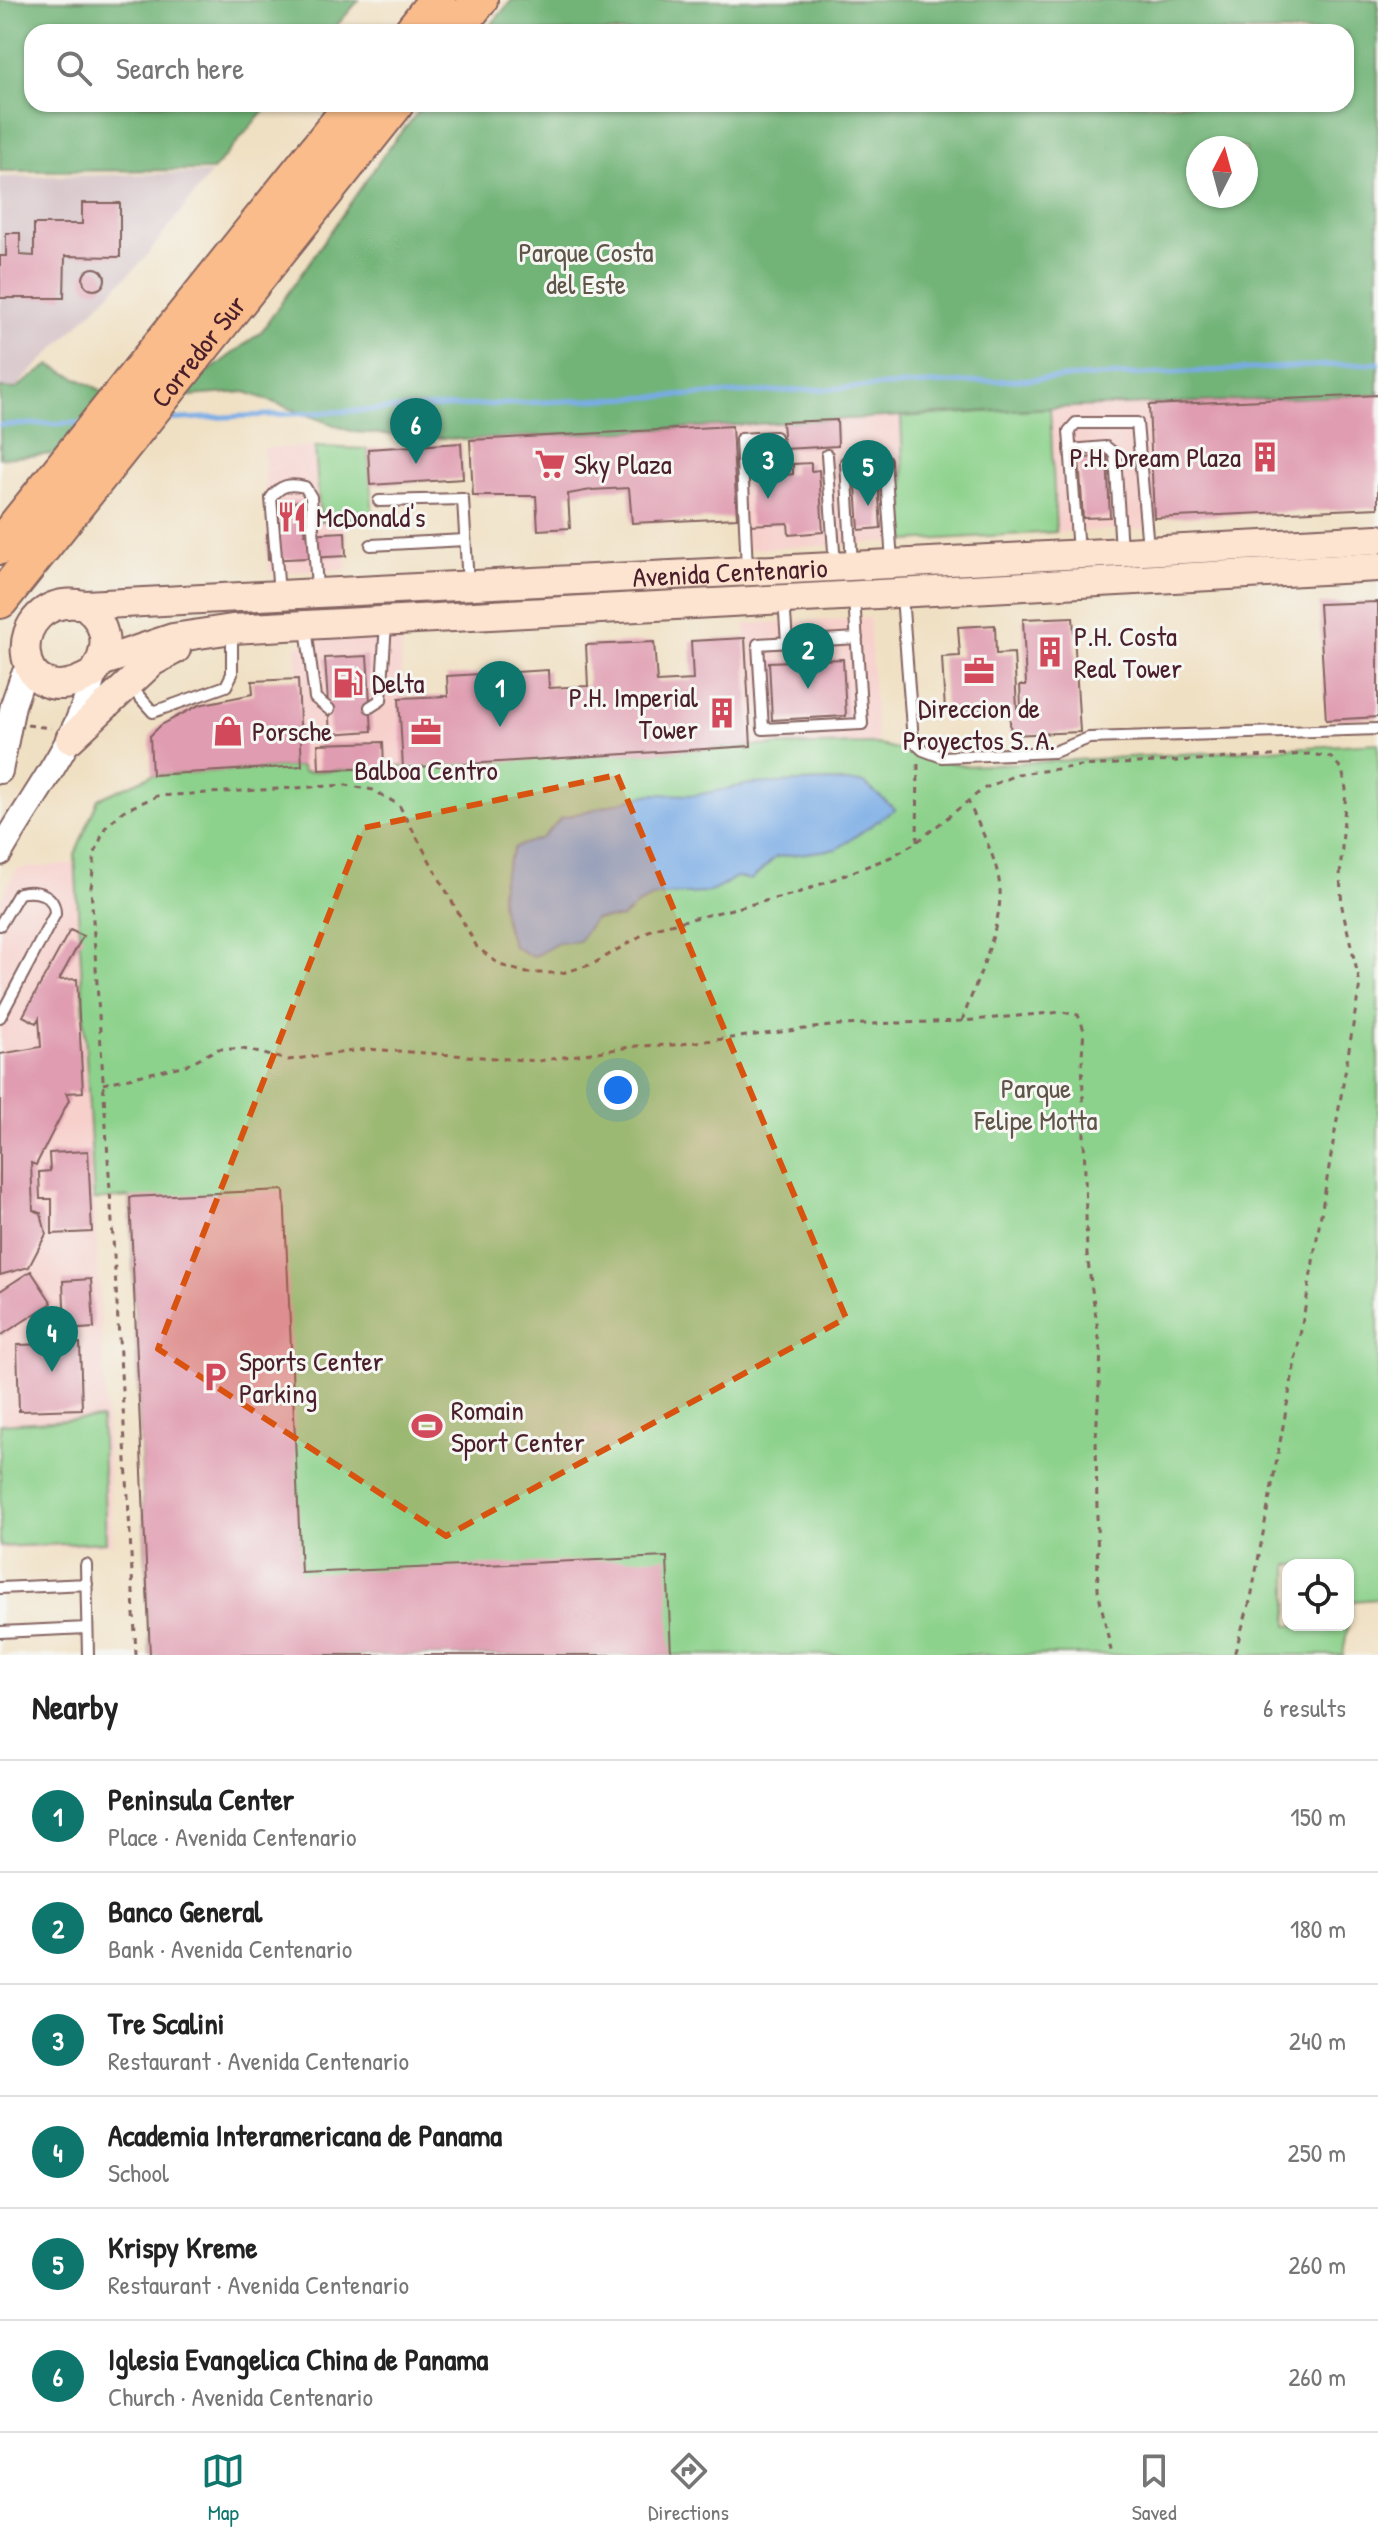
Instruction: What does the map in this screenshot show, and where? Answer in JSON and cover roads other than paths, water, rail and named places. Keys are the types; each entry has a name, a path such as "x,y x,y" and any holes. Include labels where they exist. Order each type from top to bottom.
{"highway":[{"path":"418,24 437,0"},
{"path":"460,24 479,0"},
{"name":"Corredor Sur","path":"9,606 349,112"},
{"name":"Corredor Sur","path":"0,546 237,275 388,112"}],"main road":[{"name":"Avenida Centenario","path":"85,605 1378,539"},
{"path":"896,563 902,594"},
{"name":"Avenida Centenario","path":"98,667 173,638 225,629 1378,567"},
{"path":"471,585 476,616"},
{"path":"331,591 346,623"},
{"path":"54,603 85,605 97,617 105,633 98,667 64,684 42,683 11,668 6,650 7,634 14,619 9,606 54,603"},
{"path":"70,739 152,662 225,629"}],"street":[{"path":"0,853 70,739 98,667"},
{"path":"0,771 9,726 11,668"}],"lane":[{"path":"1078,554 1069,431 1076,423 1137,423 1135,551"},
{"path":"747,571 741,439 775,437"},
{"path":"1070,450 1106,447 1115,454 1135,551"},
{"path":"827,455 844,566"},
{"path":"844,566 846,462 885,460 896,563"},
{"path":"279,593 271,498 279,488 294,484 305,487 311,497 331,591"},
{"path":"379,501 463,499 471,585"},
{"path":"371,545 465,540"},
{"path":"902,594 913,741 923,750 942,757 1054,752 1089,738 1378,729"},
{"path":"854,596 857,638 862,724 763,729 758,644 857,638"},
{"path":"784,600 787,642"},
{"path":"370,707 381,700 386,621"},
{"path":"306,625 315,698 329,709"},
{"path":"129,684 153,712 226,686 232,674 225,629"},
{"path":"0,925 19,893 35,891 48,897 55,906 55,914 0,1017"},
{"path":"86,1565 88,1655"},
{"path":"0,1588 87,1584"},
{"path":"0,1632 87,1628"}],"water":[{"path":"864,783 895,809 837,849 776,857 751,880 736,877 709,892 654,897 634,907 622,918 594,919 579,941 558,943 533,957 513,946 502,907 504,874 515,847 542,838 561,818 651,794 696,795 750,784"}],"waterway":[{"path":"161,420 1378,363"},
{"path":"0,425 79,423"}],"place":[{"name":"P.H. Dream Plaza","path":"1265,457"},
{"name":"Iglesia Evangelica China de Panama","path":"416,464"},
{"name":"Sky Plaza","path":"550,464"},
{"name":"Tre Scalini","path":"768,499"},
{"name":"Krispy Kreme","path":"868,506"},
{"name":"McDonald's","path":"292,517"},
{"name":"P.H. Costa Real Tower","path":"1050,652"},
{"name":"Direccion de Proyectos S. A.","path":"979,671"},
{"name":"Delta","path":"348,683"},
{"name":"Banco General","path":"808,689"},
{"name":"P.H. Imperial Tower","path":"722,713"},
{"name":"Peninsula Center","path":"500,727"},
{"name":"Porsche","path":"228,731"},
{"name":"Balboa Centro","path":"426,732"},
{"name":"Academia Interamericana de Panama","path":"52,1372"},
{"name":"Sports Center Parking","path":"215,1377"},
{"name":"Romain Sport Center","path":"427,1426"}],"park label":[{"name":"Parque Costa del Este","path":"586,268"},
{"name":"Parque Felipe Motta","path":"1036,1104"}]}
